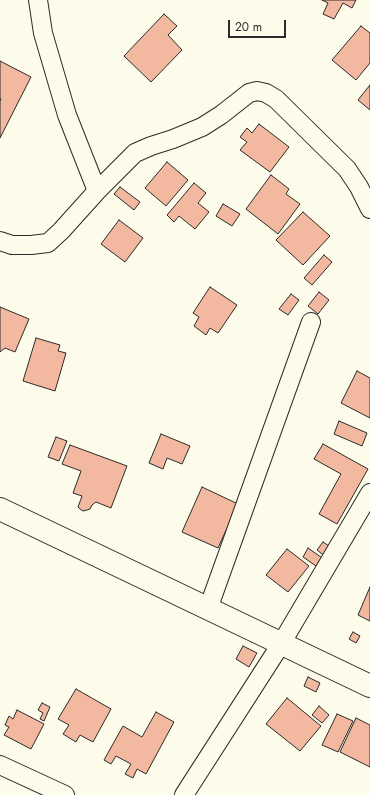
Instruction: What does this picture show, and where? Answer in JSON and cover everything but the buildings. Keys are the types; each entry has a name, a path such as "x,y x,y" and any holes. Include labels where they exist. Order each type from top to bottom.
{"street":[{"path":"38,0 43,33 67,115 97,191"},
{"path":"0,241 12,244 32,245 48,243 61,231 97,191 136,153 202,127 221,115 249,93 257,91 276,99 347,169 359,186 370,209"},
{"path":"208,609 311,322"},
{"path":"184,795 282,644 370,493"},
{"path":"0,509 370,686"},
{"path":"0,765 65,795"}]}
